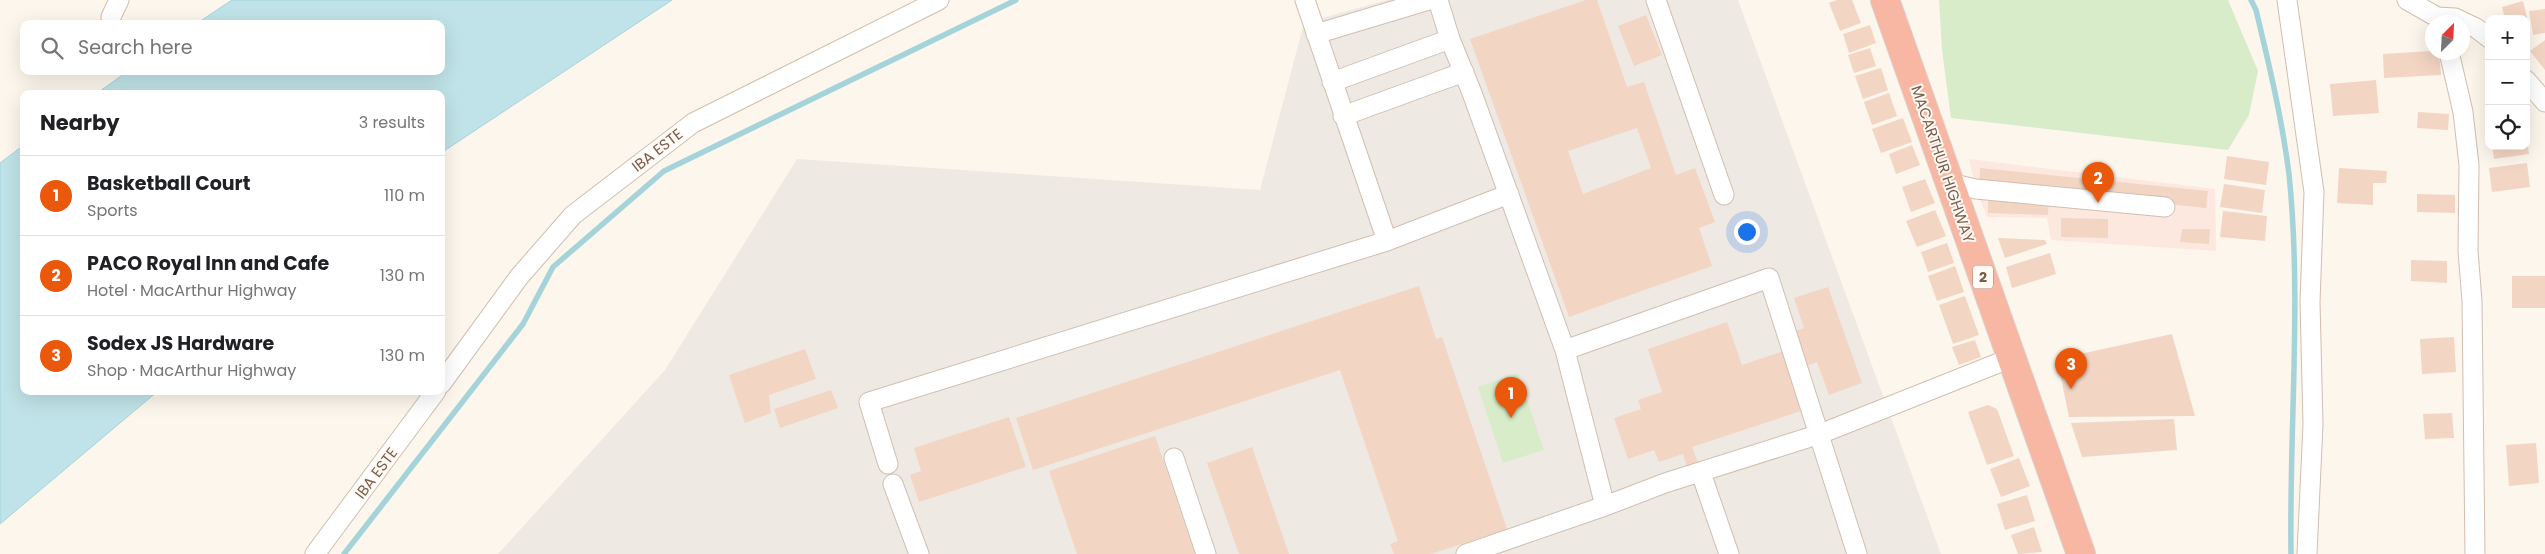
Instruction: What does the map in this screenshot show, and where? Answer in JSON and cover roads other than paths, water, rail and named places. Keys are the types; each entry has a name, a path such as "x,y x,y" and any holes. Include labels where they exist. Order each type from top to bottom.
{"highway":[{"name":"MACARTHUR HIGHWAY","path":"1885,0 2081,554"}],"street":[{"name":"IBA ESTE","path":"445,379 519,277 572,216 693,122 939,0"},
{"path":"1305,0 1387,241"},
{"path":"1316,34 1429,0"},
{"path":"1438,0 1450,39 1464,72 1565,350 1605,506"},
{"path":"1656,0 1724,195"},
{"path":"2287,0 2314,192 2310,302 2313,424 2307,554"},
{"path":"2407,0 2436,15"},
{"path":"2445,15 2449,0"},
{"path":"2470,26 2476,28 2485,35"},
{"path":"1332,82 1450,39"},
{"path":"2451,60 2463,112 2469,165 2468,251 2472,300 2475,554"},
{"path":"1343,116 1464,72"},
{"path":"2530,85 2545,102"},
{"path":"1950,183 1976,189 2165,207"},
{"path":"888,464 870,402 1387,241 1509,194"},
{"path":"1565,350 1770,278 1858,554"},
{"path":"1466,554 1605,506 1665,482 1701,473 1820,434 2011,358"},
{"name":"IBA ESTE","path":"315,554 433,395"},
{"path":"1174,458 1206,554"},
{"path":"1701,473 1729,554"},
{"path":"893,484 919,554"}],"water":[{"path":"232,0 672,0 445,150 445,90 102,90 122,75 445,75 445,20 202,20"},
{"path":"20,148 20,395 153,395 0,524 0,163"}],"waterway":[{"path":"344,554 523,324 553,267 664,171 1016,0"},
{"path":"2251,0 2256,10 2279,112 2289,174 2293,221 2295,316 2291,554"}],"place":[{"name":"PACO Royal Inn and Cafe","path":"2098,203"},
{"name":"Sodex JS Hardware","path":"2071,389"},
{"name":"Basketball Court","path":"1511,418"}]}
